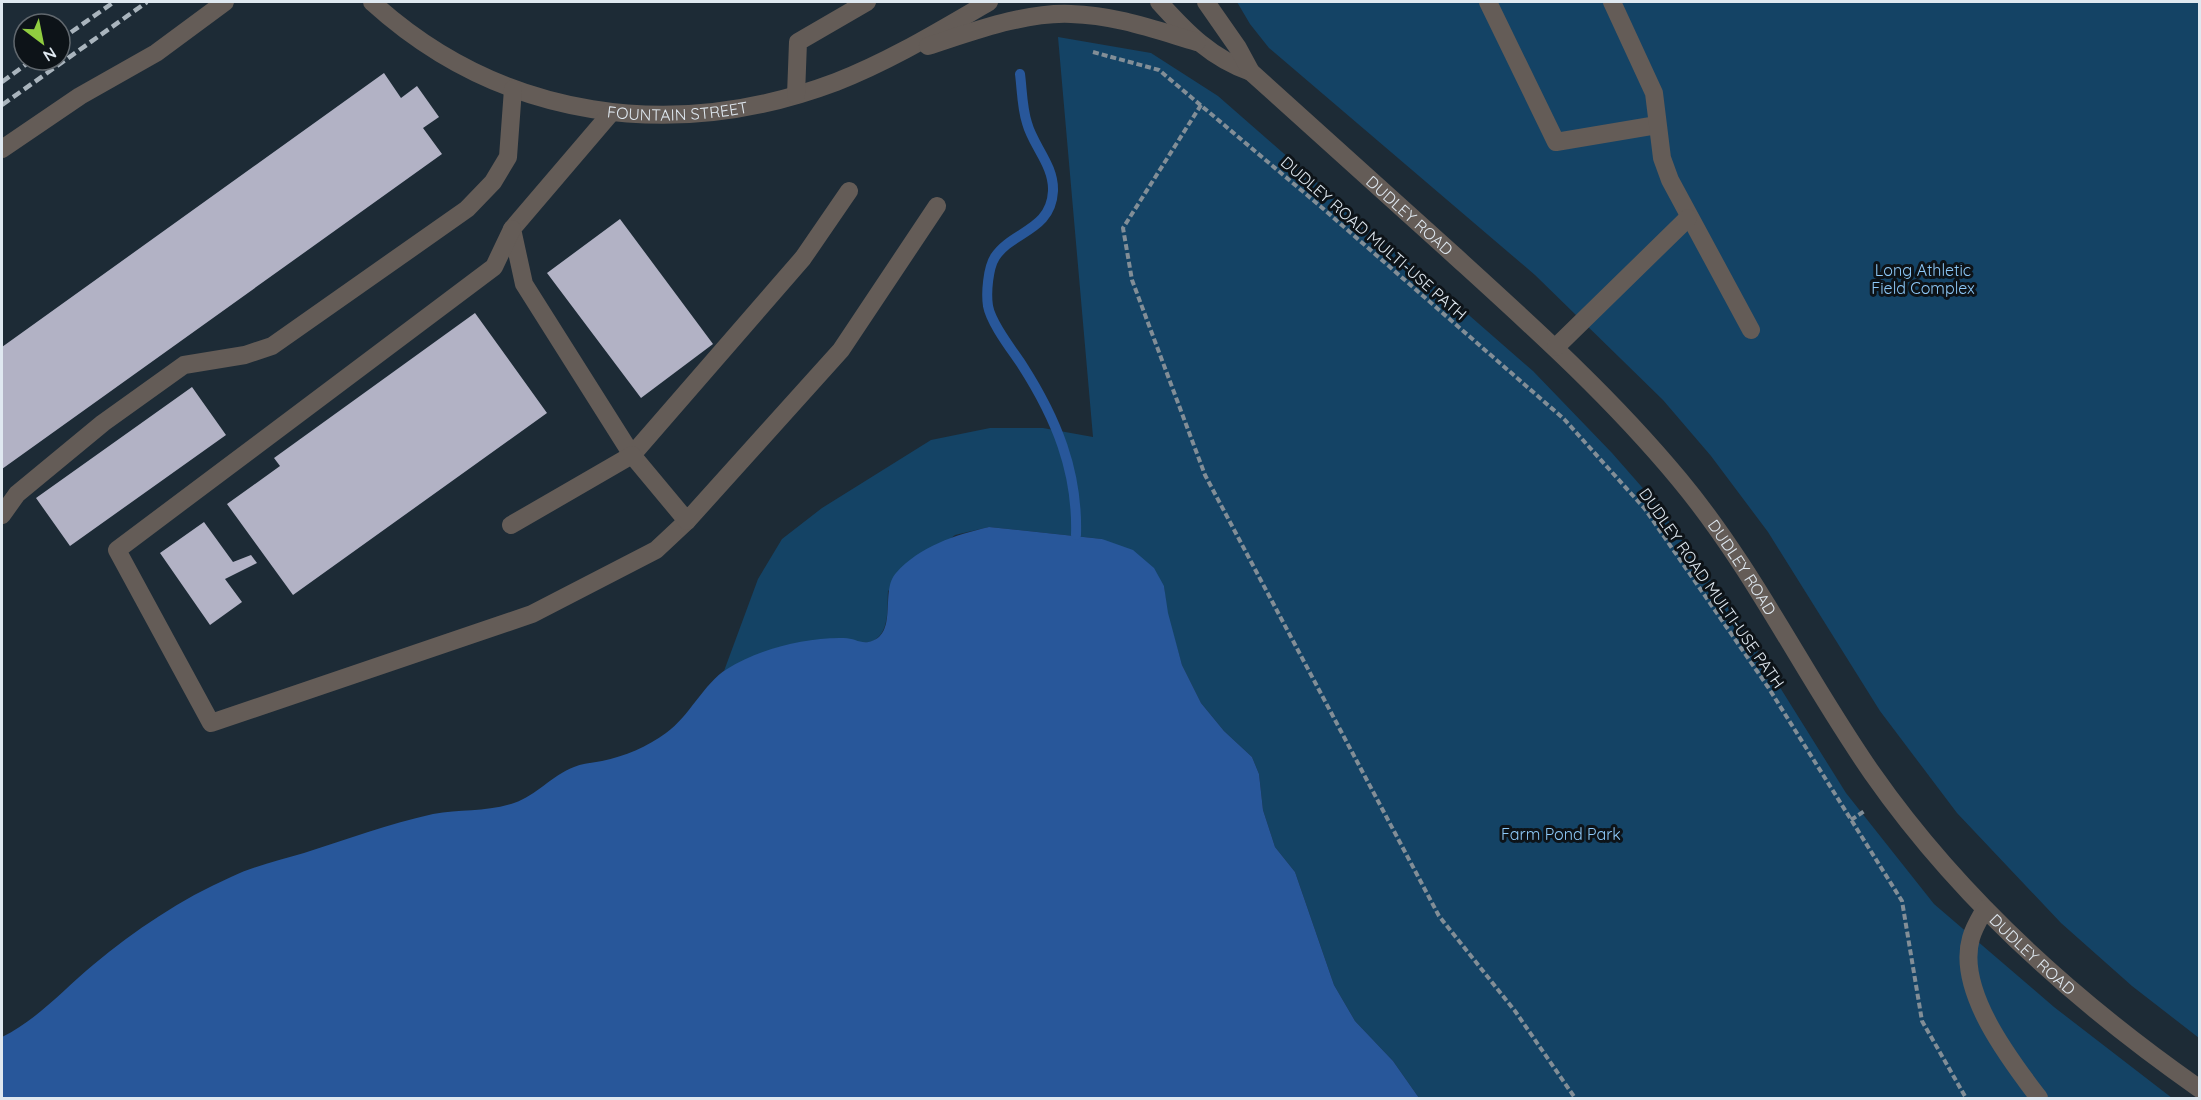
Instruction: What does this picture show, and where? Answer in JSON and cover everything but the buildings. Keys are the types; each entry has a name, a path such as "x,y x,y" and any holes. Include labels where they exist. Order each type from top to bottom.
{"street":[{"path":"2,149 80,96 156,53 225,2"},
{"name":"FOUNTAIN STREET","path":"372,2 442,55 513,89 554,102 611,112 678,116 735,109 796,95 836,82 889,58 966,7 989,2"},
{"path":"796,95 798,42 867,2"},
{"name":"DUDLEY ROAD","path":"1159,2 1197,42 1227,64 1251,72"},
{"name":"DUDLEY ROAD","path":"1206,2 1238,48 1251,72 1556,347 1637,430 1688,490 1759,591 1873,774 1950,873 2069,989 2124,1034 2199,1089"},
{"path":"1214,2 1220,23"},
{"path":"1488,2 1556,142 1657,125"},
{"path":"1612,2 1645,69 1654,93 1662,158 1688,218 1751,330"},
{"path":"889,58 1003,22 1070,14 1126,20 1197,42"},
{"path":"2,515 17,494 103,423 184,365 245,355 272,346 467,209 494,182 508,157 513,89"},
{"path":"611,112 512,229 494,267 117,550 211,723 532,614 656,550 687,522 841,350 937,206"},
{"path":"511,525 632,455 803,258 849,191"},
{"path":"1556,347 1688,218"},
{"path":"512,229 524,284 632,455 687,522"},
{"path":"1985,909 1970,940 1970,975 1984,1013 2004,1050 2039,1098"}],"path":[{"name":"DUDLEY ROAD MULTI-USE PATH","path":"1093,52 1159,70 1564,419 1645,509 1768,687 1902,902 1922,1021 1966,1098"},
{"path":"1201,105 1123,228 1132,280 1204,475 1439,916 1515,1011 1575,1098"},
{"path":"1851,820 1872,806"}],"green space":[{"name":"Long Athletic Field Complex","path":"1237,2 2199,2 2199,1038 2132,986 2061,923 1957,813 1880,711 1768,532 1711,456 1663,400 1535,275 1269,48 1250,24"},
{"name":"Farm Pond Park","path":"1058,37 1151,53 1218,96 1533,371 1612,453 1655,502 1731,609 1846,793 1934,904 2054,1007 2172,1098 1419,1098 1393,1061 1355,1021 1334,985 1295,872 1275,847 1263,810 1259,774 1252,757 1224,731 1201,703 1182,665 1167,613 1164,586 1102,539 989,527 955,535 888,591 884,629 871,642 837,639 803,643 763,655 724,671 758,579 782,539 822,508 931,440 990,428 1043,428 1093,437"}],"water":[{"path":"989,527 1102,539 1133,550 1154,568 1164,586 1168,613 1182,665 1201,703 1224,731 1252,757 1259,774 1263,810 1275,847 1295,872 1334,985 1355,1021 1393,1061 1419,1098 2,1098 2,1037 27,1022 93,965 176,905 249,870 384,827 443,812 493,808 522,800 558,775 574,767 619,756 659,738 682,718 719,675 740,662 768,650 799,642 829,638 872,641 880,636 887,620 891,580 905,564 939,543"}],"waterway":[{"path":"1020,74 1025,117 1047,164 1053,191 1051,204 1038,223 1002,248 995,257 988,281 988,306 997,328 1034,385 1055,425 1069,467 1076,511 1076,535"}],"railway":[{"path":"72,32 114,2"},
{"path":"2,105 147,2"},
{"path":"2,82 16,72"}]}
